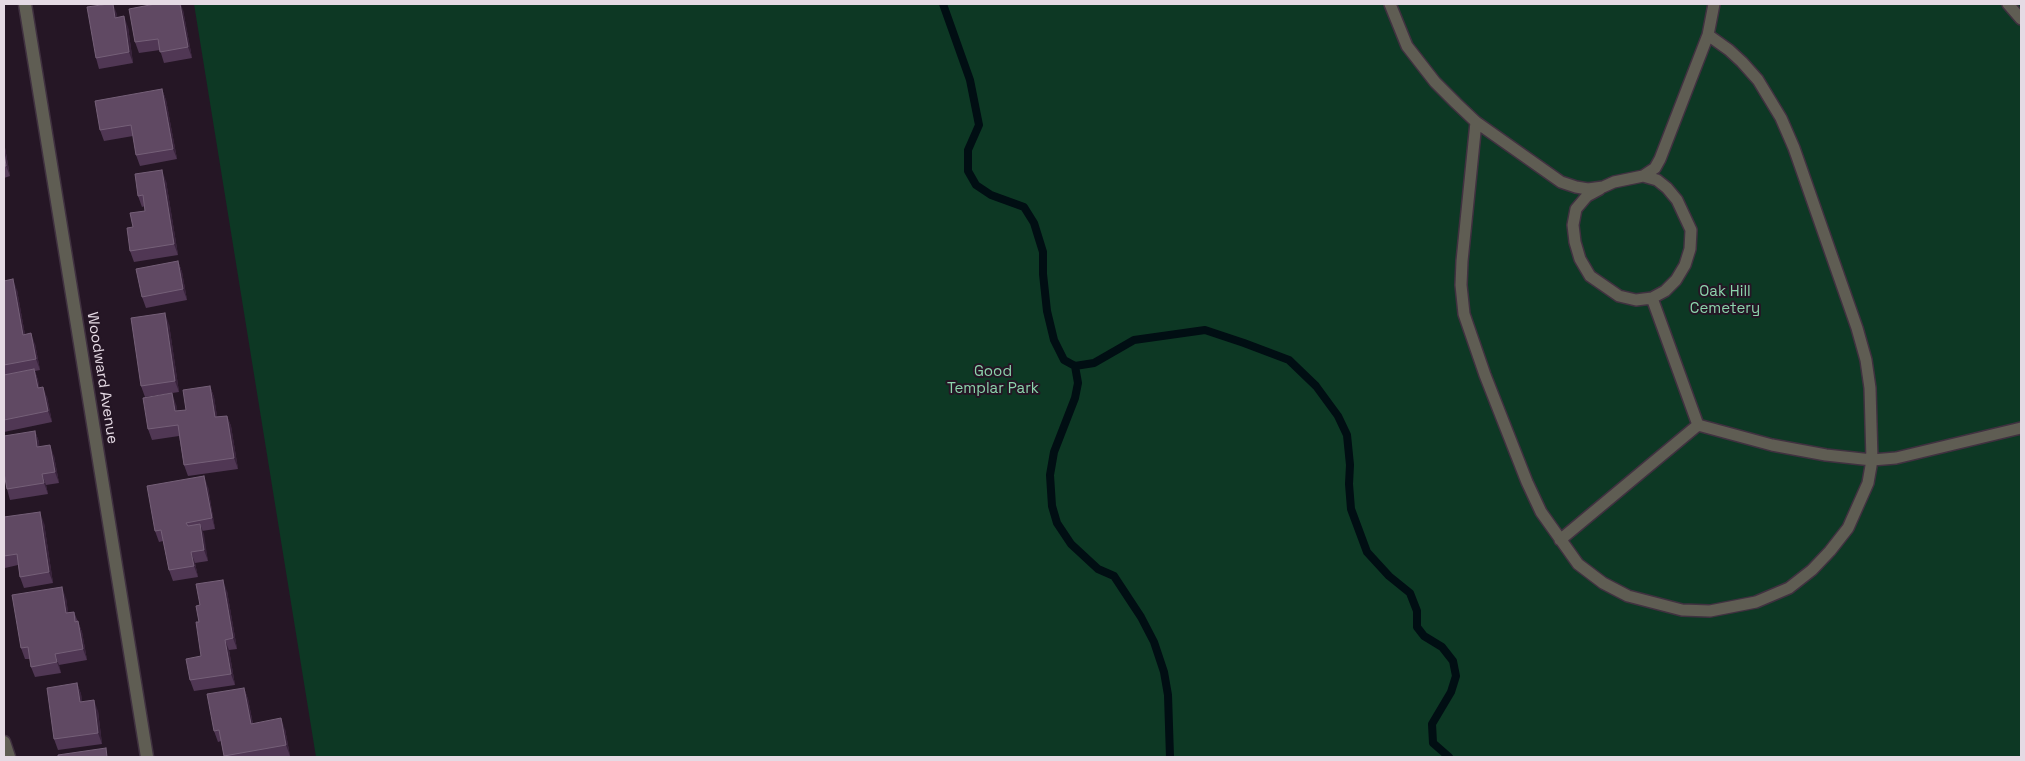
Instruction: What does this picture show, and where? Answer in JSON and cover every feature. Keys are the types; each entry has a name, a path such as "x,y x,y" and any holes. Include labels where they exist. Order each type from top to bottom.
{"street":[{"name":"Woodward Avenue","path":"25,4 147,757"},
{"path":"4,742 9,757"}],"lane":[{"path":"1390,4 1407,46 1417,60 1476,122 1561,182 1576,187 1603,187"},
{"path":"1642,176 1657,180 1667,188 1677,200 1691,230 1690,249 1685,265 1676,280 1665,291 1652,298 1636,300 1619,296 1590,276 1580,259 1575,242 1573,225 1576,209 1587,196 1603,187 1614,182 1642,176 1655,168 1708,35 1714,4"},
{"path":"2008,4 2021,19"},
{"path":"1476,122 1462,260 1461,285 1464,314 1472,342 1527,482 1541,512 1578,564 1602,582 1628,596 1682,610 1710,611 1756,602 1788,588 1812,570 1848,528 1868,483 1872,460 1870,388 1866,360 1857,328 1794,148 1781,118 1758,80 1729,50 1708,35"},
{"path":"1652,298 1698,425"},
{"path":"1560,540 1698,425"},
{"path":"1698,425 1772,445 1826,455 1872,460 1896,458 2021,428"}],"green space":[{"name":"Good Templar Park","path":"194,4 2021,4 2021,757 316,757"}],"building":[{"path":"113,4 115,18 124,16 129,52 96,58 87,7"},
{"path":"155,4 180,4 188,47 160,52 158,39 135,42 129,9"},
{"path":"162,89 173,149 136,155 131,125 100,130 95,101"},
{"path":"162,170 174,244 130,251 127,228 133,227 130,213 145,211 143,195 138,196 135,174"},
{"path":"178,261 183,289 142,297 136,269"},
{"path":"13,279 23,335 31,333 36,359 4,365 4,281"},
{"path":"165,313 175,381 141,386 131,318"},
{"path":"34,369 38,388 43,387 48,411 4,420 4,375"},
{"path":"210,386 215,417 227,416 234,458 184,465 178,425 148,429 143,398 172,393 175,411 186,410 183,390"},
{"path":"35,431 37,447 50,445 55,472 42,474 44,483 7,489 4,473 4,436"},
{"path":"204,476 212,518 186,523 188,526 200,524 204,550 191,552 194,566 169,570 161,530 155,531 147,486"},
{"path":"40,512 49,572 20,577 17,554 4,556 4,517"},
{"path":"223,580 233,638 225,640 231,674 190,680 186,659 201,656 196,622 199,622 196,606 200,605 196,584"},
{"path":"62,587 66,613 74,612 75,622 78,621 83,649 55,654 57,662 31,667 28,647 21,648 12,595"},
{"path":"77,683 80,702 94,700 98,733 54,739 47,688"},
{"path":"244,688 251,724 281,718 286,745 224,756 219,730 214,731 207,694"},
{"path":"106,748 107,757 58,757 58,755"}],"waterway":[{"path":"943,4 970,80 979,125 968,150 968,171 976,185 991,195 1024,207 1034,223 1043,252 1047,311 1054,340 1064,360 1075,366 1094,363 1134,340 1205,330 1289,360 1316,386 1338,416 1347,435 1351,509 1367,552 1389,576 1410,593 1417,611 1417,627 1424,636 1442,647 1453,661 1456,676 1451,692 1432,724 1433,743 1449,757"},
{"path":"1075,366 1078,383 1075,398 1054,452 1050,475 1052,506 1057,523 1071,544 1098,569 1114,576 1141,617 1154,642 1164,672 1168,695 1170,757"}],"park label":[{"name":"Oak Hill Cemetery","path":"1725,300"}]}
